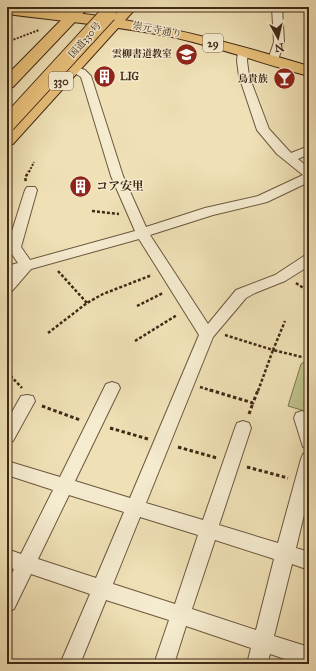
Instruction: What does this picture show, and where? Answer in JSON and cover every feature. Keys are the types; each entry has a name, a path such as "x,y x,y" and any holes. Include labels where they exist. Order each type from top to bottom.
{"main road":[{"name":"国道330号","path":"7,100 95,7"},
{"name":"330","path":"7,140 99,39 115,15 130,7"},
{"name":"29","path":"7,10 77,12"},
{"name":"崇元寺通り","path":"77,12 115,15 168,32 309,70"},
{"path":"7,84 77,12"},
{"name":"国道330号","path":"7,124 64,64 115,15"}],"street":[{"path":"273,60 279,42 276,7"},
{"path":"243,51 242,61 244,76 262,130 290,158 309,174"},
{"path":"73,69 86,76 105,142 120,182 143,233 176,287 209,332"},
{"path":"290,158 309,150"},
{"path":"7,271 143,233 210,211 262,199 309,177"},
{"path":"28,266 14,248 31,190"},
{"path":"70,664 209,332 242,294 250,289 280,278 309,259"},
{"path":"7,287 28,266"},
{"path":"7,603 112,388"},
{"path":"7,436 27,401"},
{"path":"302,418 309,442"},
{"path":"164,664 243,428"},
{"path":"257,664 309,458"},
{"path":"7,468 309,561"},
{"path":"7,558 309,657"}],"path":[{"path":"7,42 39,30"},
{"path":"31,190 25,178 34,162"},
{"path":"92,211 115,214 134,213"},
{"path":"48,260 87,302"},
{"path":"48,333 87,302 103,294 166,270"},
{"path":"137,306 176,287"},
{"path":"135,340 190,308"},
{"path":"187,383 253,403 285,321"},
{"path":"209,332 302,357"}],"green space":[{"path":"309,359 308,412 288,406 301,364"}],"railway":[{"path":"7,117 109,7"}],"place":[{"name":"雲柳書道教室","path":"187,54"},
{"name":"LIG","path":"104,77"},
{"name":"鳥貴族","path":"284,79"},
{"name":"コア安里","path":"80,186"}]}
